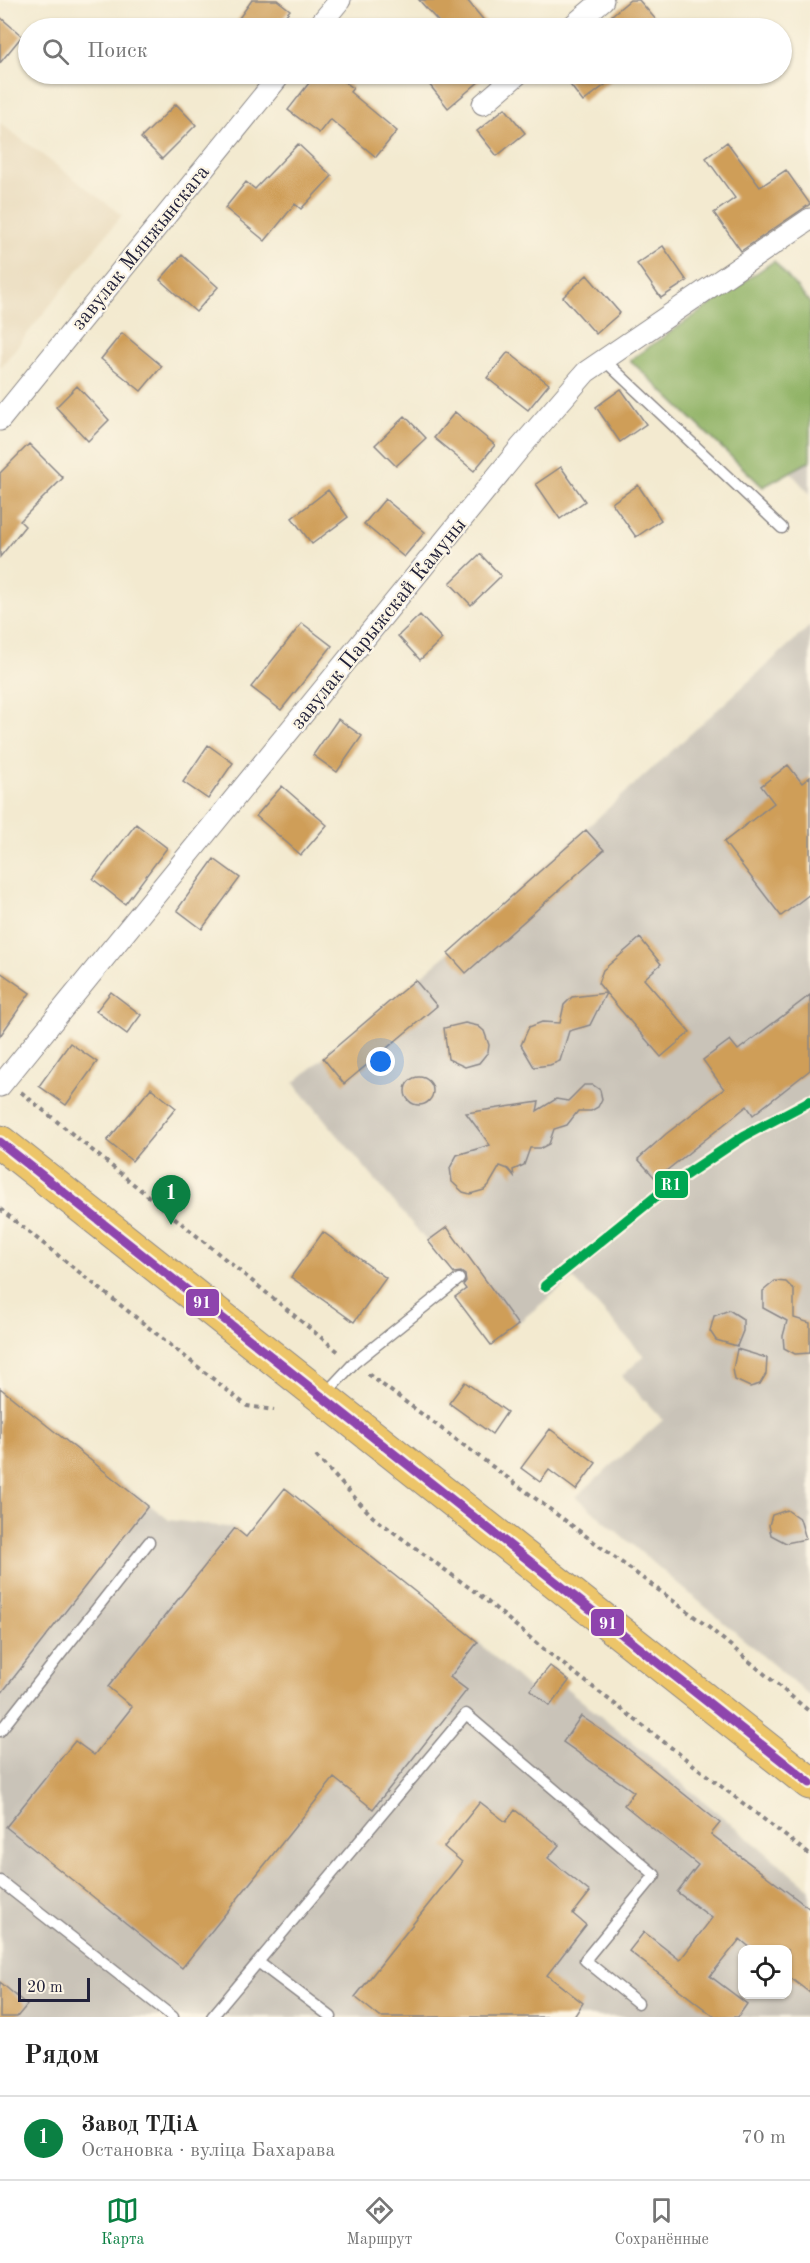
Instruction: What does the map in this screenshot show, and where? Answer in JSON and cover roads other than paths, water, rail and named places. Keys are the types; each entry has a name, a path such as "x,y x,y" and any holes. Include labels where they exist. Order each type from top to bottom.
{"main road":[{"path":"0,1142 810,1783"}],"street":[{"path":"325,18 340,0"},
{"path":"582,18 603,0"},
{"name":"завулак Мянжынскага","path":"0,420 273,84"},
{"path":"483,104 506,84"},
{"name":"завулак Парыжскай Камуны","path":"3,1082 520,448 586,372 810,219"}],"lane":[{"path":"604,360 782,528"},
{"path":"322,1397 354,1363 459,1279"},
{"path":"0,1731 149,1542"},
{"path":"212,2017 466,1714 655,1875 585,1960 638,2003"},
{"path":"0,1881 173,2017"},
{"path":"258,1962 331,2017"}],"place":[{"name":"Завод ТДіА","path":"171,1225"}]}
